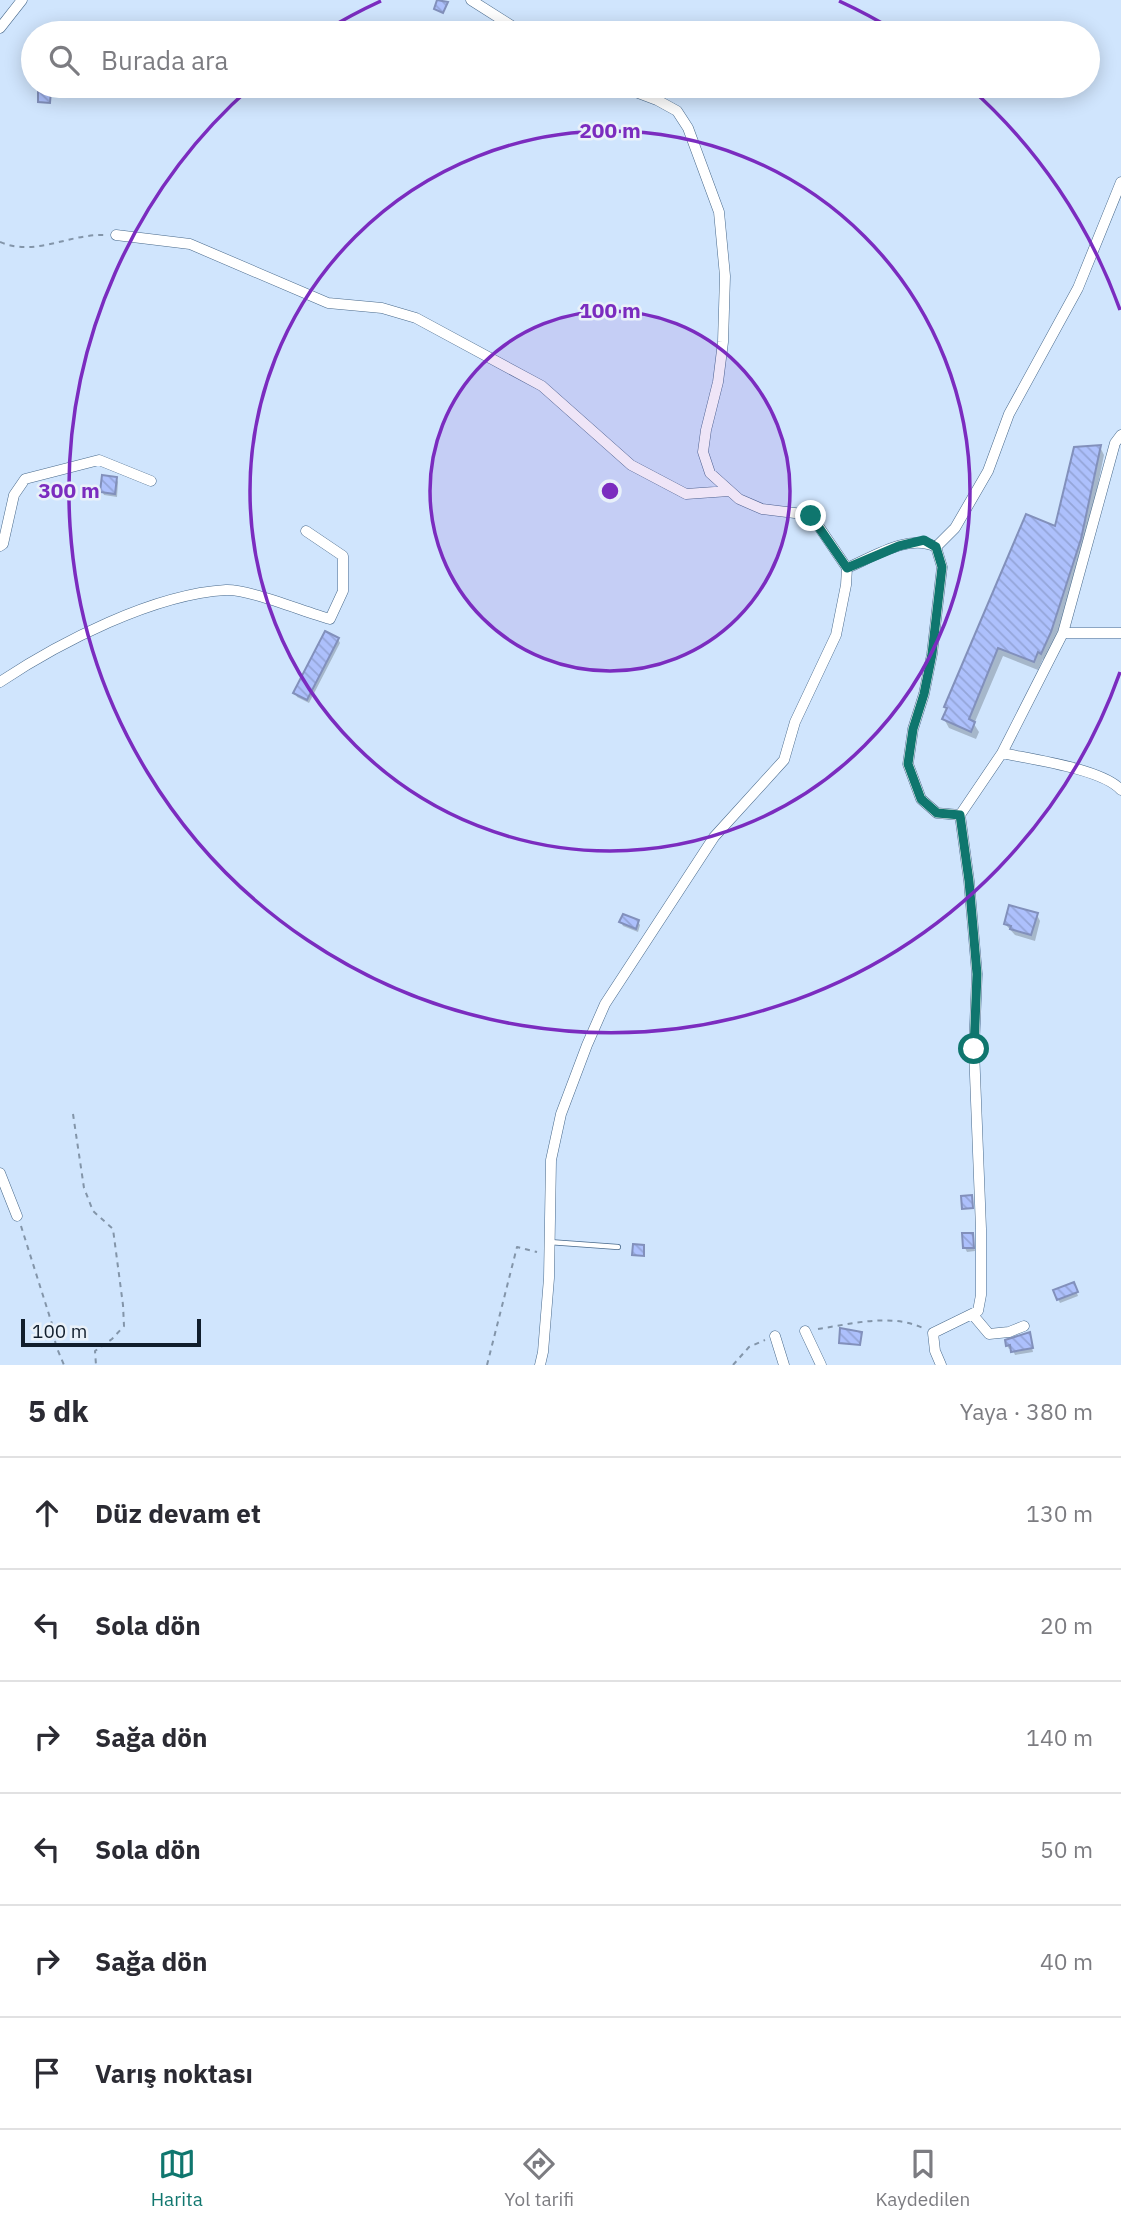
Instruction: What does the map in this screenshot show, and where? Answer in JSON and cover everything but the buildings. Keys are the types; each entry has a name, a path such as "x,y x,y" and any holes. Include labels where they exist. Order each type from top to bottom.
{"street":[{"path":"0,28 22,0"},
{"path":"471,0 504,21"},
{"path":"540,1365 544,1352 551,1160 561,1114 605,1004 714,837 784,760 795,722 836,635 846,585 847,568 811,516 762,509 738,499 710,473 703,452 723,342 725,276 719,212 688,128 677,111 652,98"},
{"path":"936,547 955,528 988,471 1009,414 1077,288 1121,183"},
{"path":"116,235 190,244 328,303 382,308 416,318 542,386 631,465 686,494 729,491"},
{"path":"941,1365 935,1352 933,1333 973,1315 978,1311 981,1295 974,1049 977,974 960,815 1002,753 1063,633 1115,443 1121,435"},
{"path":"0,546 3,544 14,495 25,479 99,460 151,481"},
{"path":"0,682 33,660 160,602 229,590 330,619 344,591 344,556 306,531"},
{"path":"847,568 899,546 924,540 936,547 942,567 932,654 913,729 908,764 921,799 937,813 960,815"},
{"path":"1063,633 1121,634"},
{"path":"1002,753 1084,772 1109,780 1121,790"},
{"path":"0,1173 17,1216"},
{"path":"973,1315 989,1335 1024,1326"},
{"path":"805,1331 821,1365"},
{"path":"775,1336 784,1365"}],"lane":[{"path":"548,1242 618,1247"}],"path":[{"path":"0,242 13,248 30,248 92,234 116,235"},
{"path":"73,1114 84,1188 93,1211 113,1229 124,1305 124,1326 95,1351 96,1365"},
{"path":"17,1216 64,1365"},
{"path":"487,1365 517,1247 548,1255"},
{"path":"805,1331 877,1320 912,1324 933,1333"},
{"path":"733,1365 749,1348 775,1336"}],"route":[{"path":"811,516 847,568 899,546 924,540 936,547 942,567 932,654 913,729 908,764 921,799 937,813 960,815 977,974 974,1049"}]}
